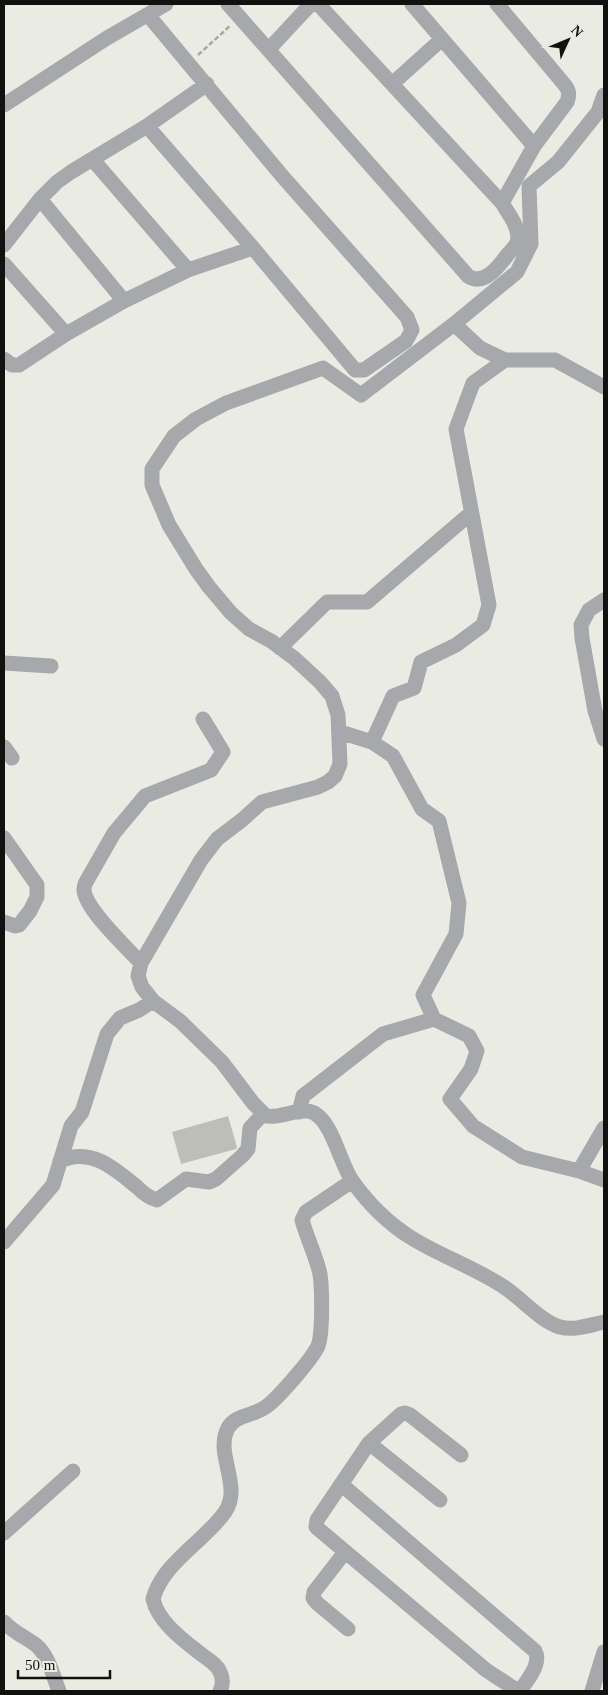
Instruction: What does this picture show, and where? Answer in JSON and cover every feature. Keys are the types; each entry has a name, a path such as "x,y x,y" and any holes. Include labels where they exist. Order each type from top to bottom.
{"street":[{"path":"4,105 107,38 166,4"},
{"path":"228,4 471,278 479,278 497,269 517,243 518,237 514,221 502,203 318,4"},
{"path":"268,49 312,4"},
{"path":"412,4 534,146"},
{"path":"497,4 569,92 567,102 534,146 502,203"},
{"path":"147,126 253,248 355,370 364,370 406,341 412,326 407,317 282,177 148,15"},
{"path":"392,84 442,39"},
{"path":"4,245 40,199 71,172 147,126 207,84"},
{"path":"604,95 598,112 558,162 529,186 531,244 517,272 454,324 361,395 323,368 220,406 196,419 174,436 152,469 152,485 163,513 196,570 231,613 249,630 271,641 294,658 332,696 338,715 340,764 335,776 328,782 318,787 262,802 216,839 201,860 141,963 138,976 142,987 153,1001 180,1021 222,1062 266,1116 274,1117 309,1111 315,1113 325,1124 352,1181 384,1218 397,1228 411,1238 504,1287 551,1323 570,1328 604,1322"},
{"path":"93,160 188,270"},
{"path":"40,199 124,301"},
{"path":"4,358 12,365 19,365 66,334 124,301 188,270 253,248"},
{"path":"4,264 66,334"},
{"path":"454,324 480,348 505,360 555,360 604,387"},
{"path":"372,742 393,696 414,688 421,662 456,645 483,625 490,605 456,429 473,382 505,360"},
{"path":"280,648 327,602 367,602 471,513"},
{"path":"604,600 589,610 582,625 582,638 595,712 604,739"},
{"path":"4,663 51,666"},
{"path":"141,963 91,906 85,893 86,882 114,833 145,796 211,770 222,752 203,719"},
{"path":"340,732 372,742 393,756 422,809 439,822 459,903 456,934 423,995 434,1019 469,1036 477,1051 471,1069 450,1099 473,1126 522,1157 604,1180"},
{"path":"4,838 35,881 38,893 30,911 19,925 15,926 4,922"},
{"path":"4,1242 53,1185 71,1126 82,1112 108,1034 120,1018 139,1010 153,1001"},
{"path":"299,1112 303,1096 383,1034 434,1019"},
{"path":"60,1161 78,1156 95,1158 112,1167 149,1197 157,1200 186,1179 209,1182 216,1179 242,1156 249,1145 250,1128 264,1114"},
{"path":"579,1172 604,1128"},
{"path":"220,1691 222,1681 216,1666 188,1644 164,1620 157,1612 153,1599 159,1584 172,1567 211,1529 229,1506 232,1499 225,1441 228,1429 238,1418 267,1407 318,1346 321,1305 320,1274 302,1220 306,1212 352,1181"},
{"path":"341,1484 535,1650 538,1658 519,1691 486,1670 316,1527 317,1520 341,1484 370,1443 398,1416 405,1413 410,1415 462,1455"},
{"path":"370,1443 440,1500"},
{"path":"4,1533 73,1471"},
{"path":"345,1552 314,1592 313,1598 348,1629"},
{"path":"4,1622 14,1632 35,1644 40,1650 46,1658 59,1691"},
{"path":"592,1691 604,1652"}],"path":[{"path":"189,63 240,17"}],"building":[{"path":"228,1116 236,1149 181,1164 172,1132"}]}
